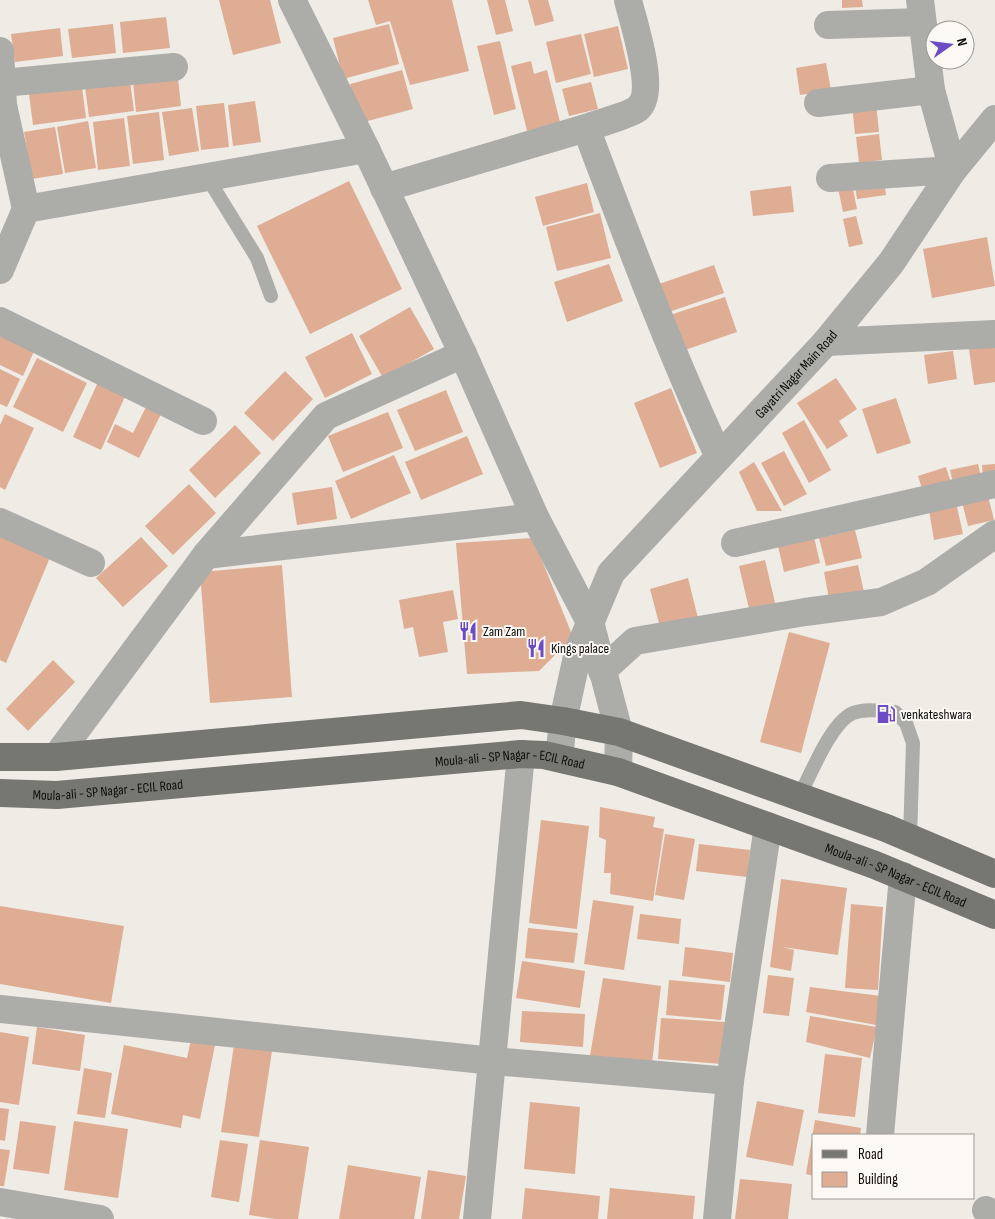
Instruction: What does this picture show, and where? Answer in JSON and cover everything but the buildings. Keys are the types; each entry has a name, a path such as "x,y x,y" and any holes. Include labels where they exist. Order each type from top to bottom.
{"main road":[{"path":"0,757 56,757 521,715 619,732 910,838 995,874"},
{"name":"Moula-ali - SP Nagar - ECIL Road","path":"0,793 57,795 521,754 559,758 618,772 768,826 903,876 995,915"}],"street":[{"path":"292,0 366,149 463,354 535,517 590,622 619,732 618,772"},
{"path":"384,188 586,128 637,109 645,100 646,78 628,0"},
{"path":"828,25 922,11 931,90 953,170 830,178"},
{"path":"0,51 2,97 26,209 0,270"},
{"path":"2,97 174,68"},
{"path":"818,103 931,90"},
{"name":"Gayatri Nagar Main Road","path":"559,758 563,721 578,652 611,574 826,342 891,264 953,170 995,119"},
{"path":"586,128 652,302 688,390 719,457"},
{"path":"26,209 366,149"},
{"path":"0,321 203,421"},
{"path":"826,342 995,334"},
{"path":"56,757 206,555 326,416 463,354"},
{"path":"735,543 995,484"},
{"path":"206,555 535,517"},
{"path":"0,522 91,563"},
{"path":"602,671 635,641 805,612 881,602 927,582 995,534"},
{"path":"477,1219 521,754"},
{"path":"717,1219 730,1080 768,826"},
{"path":"880,1134 903,876"},
{"path":"0,1009 493,1062 730,1080"},
{"path":"0,1202 100,1219"}],"lane":[{"path":"207,177 257,258 270,296"},
{"path":"798,797 836,726 852,713 871,710 895,712 906,724 913,743 910,838"}],"place":[{"name":"Zam Zam","path":"468,631"},
{"name":"Kings palace","path":"536,648"},
{"name":"venkateshwara","path":"886,714"}]}
